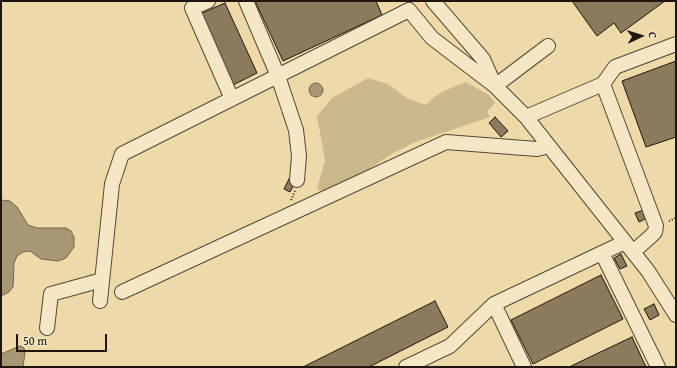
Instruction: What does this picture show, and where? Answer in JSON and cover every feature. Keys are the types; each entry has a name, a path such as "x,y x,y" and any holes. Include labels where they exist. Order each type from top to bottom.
{"lane":[{"path":"208,1 192,8 232,98"},
{"path":"246,1 278,76 296,130 299,156 297,180"},
{"path":"433,1 483,59 495,86"},
{"path":"100,301 112,184 122,154 278,76 405,6 432,38 495,86 526,118 648,271 676,315"},
{"path":"526,118 603,84 615,67 676,44"},
{"path":"495,86 548,46"},
{"path":"406,367 450,346 494,304 602,253 629,247 650,238 655,232 656,226 603,84"},
{"path":"122,292 446,142 537,149 548,146"},
{"path":"602,253 658,367"},
{"path":"47,328 51,294 102,280"},
{"path":"494,304 524,367"}],"shaded area":[{"path":"368,78 388,84 408,99 426,105 434,97 444,91 466,82 489,95 495,103 487,112 490,117 413,143 390,155 350,182 326,192 317,189 325,160 317,116 332,98"},
{"path":"316,83 321,85 323,90 321,95 316,97 311,95 309,90 311,85"},
{"path":"1,200 10,201 17,207 28,225 37,228 66,228 71,231 74,237 74,247 66,258 58,261 41,259 30,251 23,252 17,256 14,263 13,287 9,292 1,296"},
{"path":"20,346 24,348 25,352 23,367 1,367 1,354"}],"building":[{"path":"255,1 376,1 382,15 283,61"},
{"path":"572,1 665,1 621,33 614,23 597,36"},
{"path":"225,3 257,73 233,85 200,14"},
{"path":"676,61 676,137 646,147 622,81"},
{"path":"495,117 508,131 501,137 489,123"},
{"path":"289,179 295,182 290,192 284,189"},
{"path":"644,210 647,218 639,222 635,213"},
{"path":"621,254 627,266 620,269 614,258"},
{"path":"601,275 623,319 533,364 511,320"},
{"path":"435,301 448,327 369,367 303,367"},
{"path":"654,304 659,315 650,320 644,309"},
{"path":"632,337 646,367 569,367"}]}
